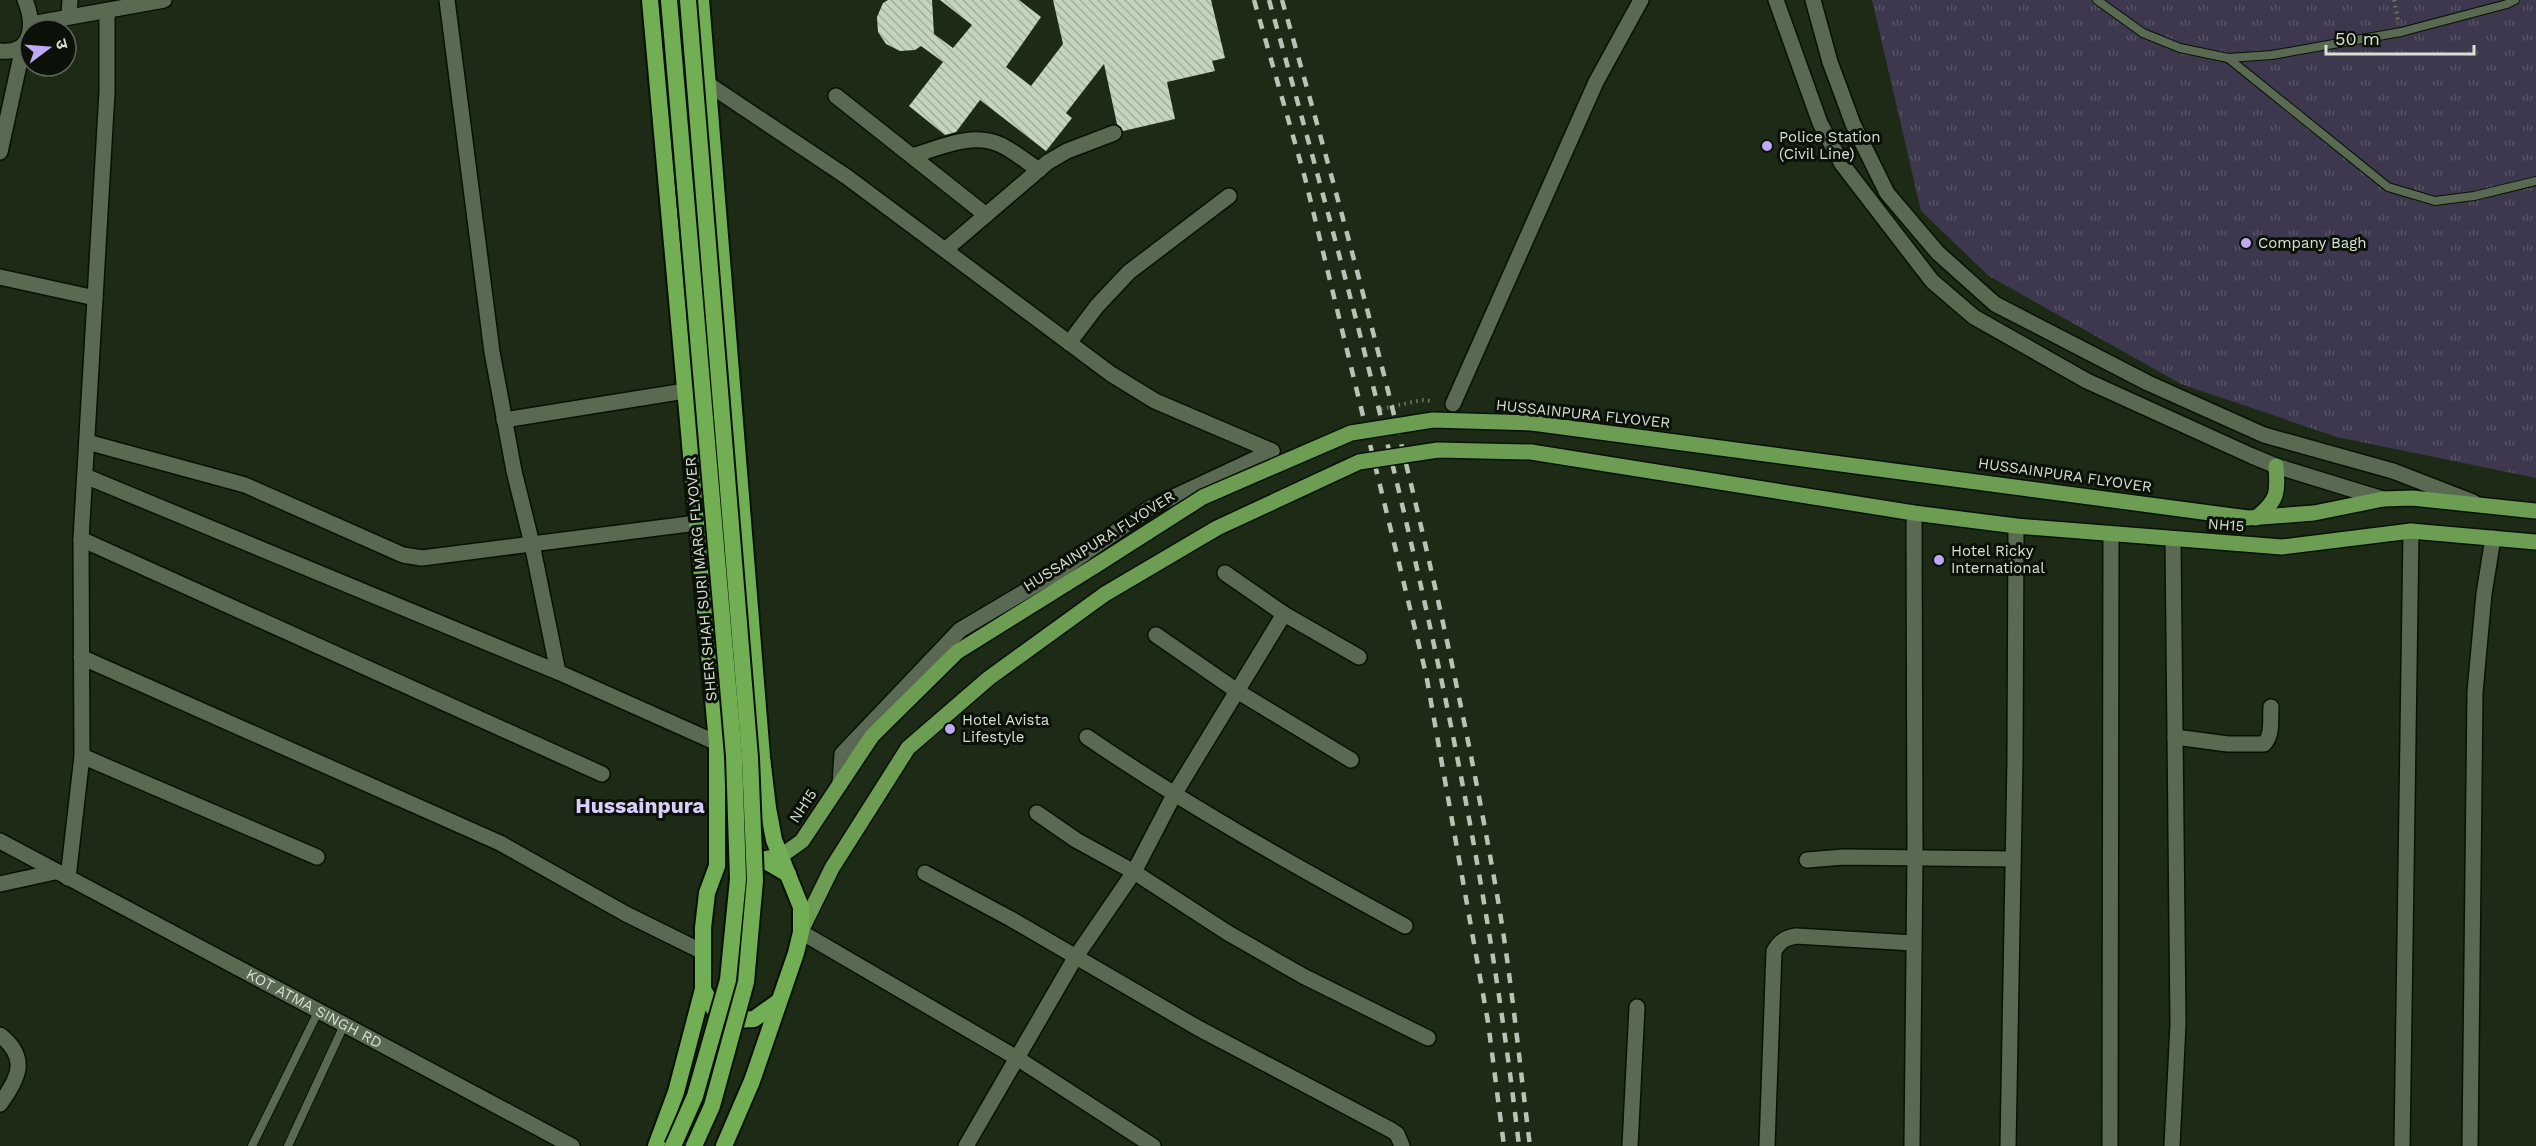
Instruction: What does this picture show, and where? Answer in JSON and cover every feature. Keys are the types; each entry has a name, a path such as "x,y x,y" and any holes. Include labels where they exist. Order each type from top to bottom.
{"highway":[{"path":"650,0 717,743 717,866 707,893 703,928 704,989 676,1092 656,1146"},
{"name":"SHER SHAH SURI MARG FLYOVER","path":"669,0 734,756 738,879 728,980 695,1096 673,1146"},
{"path":"688,0 750,758 755,880 746,982 712,1106 694,1146"},
{"path":"701,0 762,757 774,840 801,907 801,932 796,953 752,1081 724,1146"},
{"path":"717,866 733,857 762,860 788,874"},
{"path":"704,989 715,1011 734,1020 754,1019 778,1002"}],"main road":[{"name":"HUSSAINPURA FLYOVER","path":"840,784 872,736 957,652 1203,497 1351,433 1433,420 1532,423 2256,518"},
{"path":"801,932 832,868 908,748 989,678 1105,594 1217,528 1359,462 1438,450 1531,452 1914,513"},
{"path":"2256,518 2273,502 2277,493 2276,466"},
{"name":"NH15","path":"2256,518 2314,513 2383,499 2412,498 2536,511"},
{"name":"NH15","path":"1914,513 2016,526 2282,547 2411,531 2536,542"},
{"name":"NH15","path":"762,860 781,856 802,841 840,784"}],"street":[{"path":"25,0 29,18"},
{"path":"45,18 69,8 107,11 126,4 164,0"},
{"path":"447,0 492,352 514,471 532,544 558,672"},
{"path":"1453,404 1596,82 1641,0"},
{"path":"1776,0 1820,123 1842,164 1932,281 1974,317 2087,381 2276,466 2383,499"},
{"path":"1813,0 1830,62 1853,124 1887,193 1938,253 1995,304 2148,383 2264,435 2393,471 2481,505"},
{"path":"0,884 61,875 82,756 81,539 107,83 107,11"},
{"path":"0,51 18,49"},
{"path":"0,152 18,70"},
{"path":"708,84 848,177 1111,374 1155,401 1272,451 1150,508 1061,570 960,630 842,754 840,784"},
{"path":"836,96 986,215"},
{"path":"945,250 1039,170 1067,151 1114,133"},
{"path":"912,156 969,139 979,139 1003,146 1039,170"},
{"path":"1069,343 1097,306 1129,272 1228,196"},
{"path":"0,277 95,298"},
{"path":"504,420 685,391"},
{"path":"87,442 245,485 403,555 422,558 697,523"},
{"path":"85,476 558,672 717,743"},
{"path":"1912,1146 1915,858 1914,513"},
{"path":"2008,1146 2012,859 2016,760 2016,526"},
{"path":"2402,1146 2411,531"},
{"path":"2110,1146 2111,534"},
{"path":"2470,1146 2475,692 2484,594 2493,538"},
{"path":"81,539 602,774"},
{"path":"2172,1146 2178,1024 2174,540"},
{"path":"1225,573 1284,614 1359,657"},
{"path":"966,1146 1076,958 1134,872 1175,793 1284,614"},
{"path":"1156,635 1237,691 1351,760"},
{"path":"81,657 500,843 626,914 703,952"},
{"path":"2175,737 2228,744 2264,744 2269,740 2271,707"},
{"path":"1088,737 1282,859 1406,926"},
{"path":"82,756 317,857"},
{"path":"1037,813 1076,840 1134,872 1228,933 1302,976 1428,1038"},
{"name":"KOT ATMA SINGH RD","path":"0,841 572,1146"},
{"path":"1807,860 1844,857 2012,859"},
{"path":"925,873 1011,919 1198,1028 1391,1130 1397,1134 1402,1146"},
{"path":"801,932 1017,1058 1153,1146"},
{"path":"1767,1146 1774,951 1778,944 1783,939 1796,936 1913,943"},
{"path":"1630,1146 1636,1007"},
{"path":"0,1035 18,1053 19,1064 14,1081 0,1104"}],"lane":[{"path":"2097,0 2143,33 2180,48 2228,58 2272,56 2401,32 2508,4 2515,0"},
{"path":"2228,58 2388,187 2435,201 2474,196 2536,181"},
{"path":"252,1146 319,1010"},
{"path":"288,1146 345,1023"}],"path":[{"path":"2394,0 2401,32"}],"green space":[{"name":"Company Bagh","path":"1872,0 2536,0 2536,478 2337,437 2181,384 1989,276 1921,211"}],"building":[{"path":"888,0 932,0 934,34 953,48 972,25 940,0 1019,0 1041,17 1006,67 1031,86 1063,44 1053,0 1211,0 1225,58 1212,61 1215,71 1167,82 1175,119 1123,131 1117,124 1104,64 1066,113 1072,118 1046,151 980,100 956,132 945,135 909,106 943,62 921,46 915,50 900,51 886,44 878,32 877,17 883,3"}],"railway":[{"path":"1254,0 1305,178 1426,674 1488,1022 1504,1146"},
{"path":"1269,0 1346,283 1417,568 1476,856 1500,1001 1519,1146"},
{"path":"1282,0 1373,331 1452,664 1501,921 1530,1146"}],"place":[{"name":"Police Station (Civil Line)","path":"1767,146"},
{"name":"Company Bagh","path":"2246,243"},
{"name":"Hotel Ricky International","path":"1939,560"},
{"name":"Hotel Avista Lifestyle","path":"950,729"}],"district":[{"name":"Hussainpura","path":"640,806"}]}
